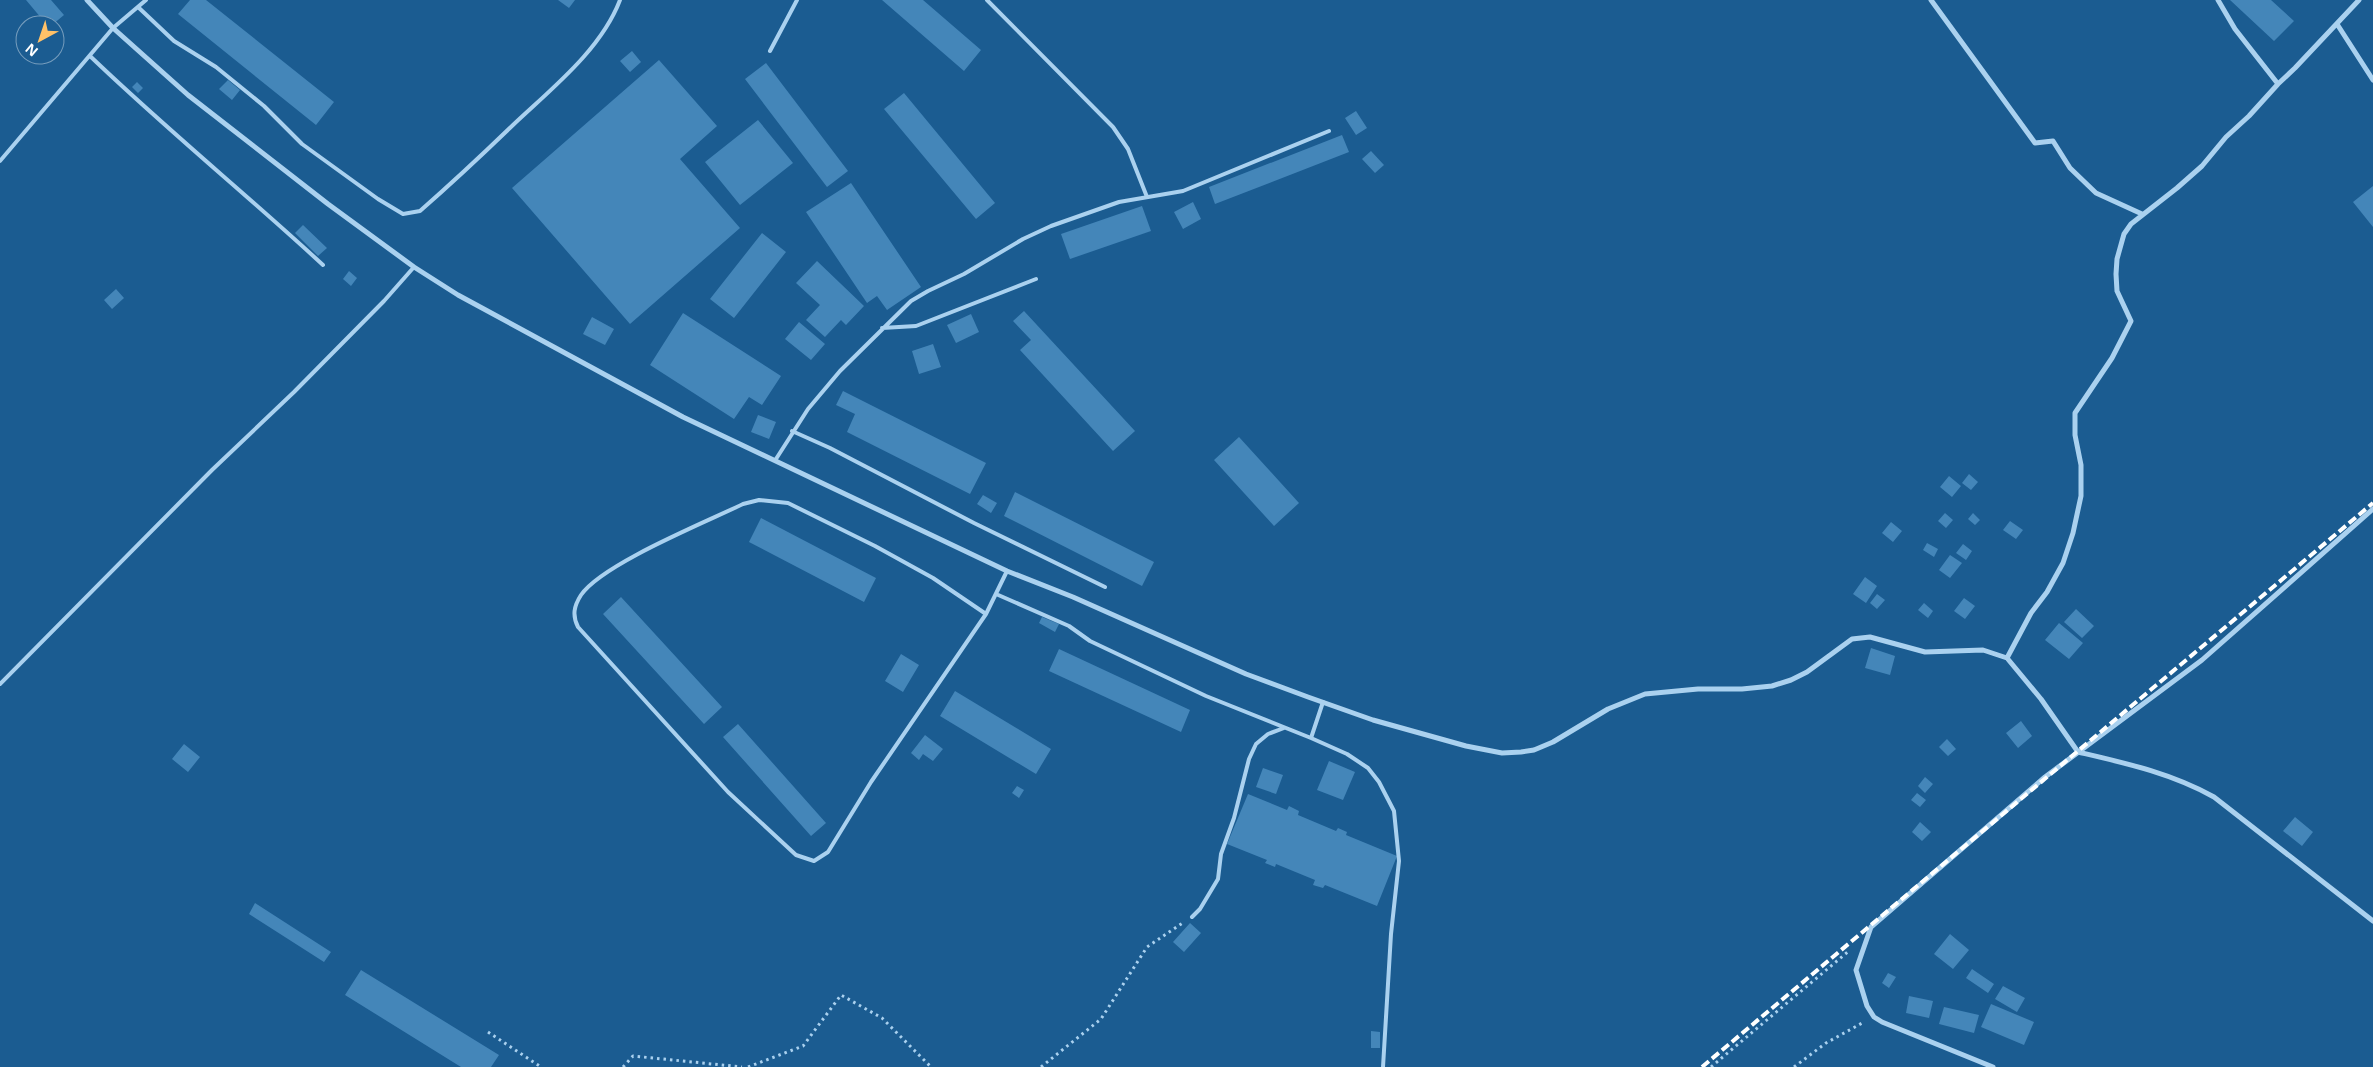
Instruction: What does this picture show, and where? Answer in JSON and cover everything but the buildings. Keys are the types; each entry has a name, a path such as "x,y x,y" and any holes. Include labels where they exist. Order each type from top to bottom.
{"street":[{"path":"86,0 113,28 188,96 328,204 414,267 458,295 683,417 776,459 1007,571 1072,597 1246,674 1373,720 1443,738 1466,746 1502,752 1534,750 1553,742 1608,709 1632,698 1671,690 1772,686 1807,672 1852,640 1860,638 1870,637 1926,652 1984,650 2007,658 2041,699 2078,752 2154,771 2189,784 2214,797 2373,921"},
{"path":"1931,0 2036,143 2053,141 2070,168 2096,193 2142,214"},
{"path":"2218,0 2235,29 2278,84"},
{"path":"2007,658 2030,613 2047,592 2063,563 2073,533 2081,496 2081,465 2074,420 2075,413 2116,351 2131,321 2117,291 2116,267 2124,234 2142,214 2178,188 2202,166 2226,137 2249,116 2359,0"},
{"path":"2337,24 2373,80"},
{"path":"1994,1067 1882,1022 1874,1016 1867,1006 1856,970 1871,927 2045,777 2202,660 2373,509"}],"lane":[{"path":"0,162 113,28 146,0"},
{"path":"138,6 174,41 216,67 264,106 302,144 378,199 403,214 420,211 564,77 593,44 616,10 620,0"},
{"path":"770,51 797,0"},
{"path":"987,0 1113,127 1128,149 1147,197"},
{"path":"90,56 126,91 257,204 323,265"},
{"path":"776,459 792,431 808,409 840,371 882,328 911,302 1023,239 1051,226 1119,202 1183,191 1329,131"},
{"path":"0,684 212,470 294,392 384,301 414,267"},
{"path":"882,328 916,326 1036,279"},
{"path":"792,431 830,448 974,523 1105,587"},
{"path":"986,614 932,578 874,546 788,503 759,500 743,504 615,567 582,594 575,606 574,618 578,627 728,792 796,855 814,861 828,852 871,782 986,614 1007,571"},
{"path":"996,594 1069,626 1090,640 1206,696 1347,754 1368,768 1379,782 1394,811 1399,861 1391,934 1384,1067"},
{"path":"1311,738 1323,702"},
{"path":"1192,917 1200,909 1218,879 1221,854 1234,818 1249,759 1256,744 1268,734 1284,728"}],"path":[{"path":"1041,1067 1101,1019 1147,947 1192,917"},
{"path":"1711,1067 1869,934"},
{"path":"748,1067 803,1046 840,995 882,1018 931,1067"},
{"path":"1794,1067 1826,1043 1874,1016"},
{"path":"488,1032 541,1067"},
{"path":"623,1067 633,1056 742,1067"}],"railway":[{"path":"1702,1067 2373,503"}]}
